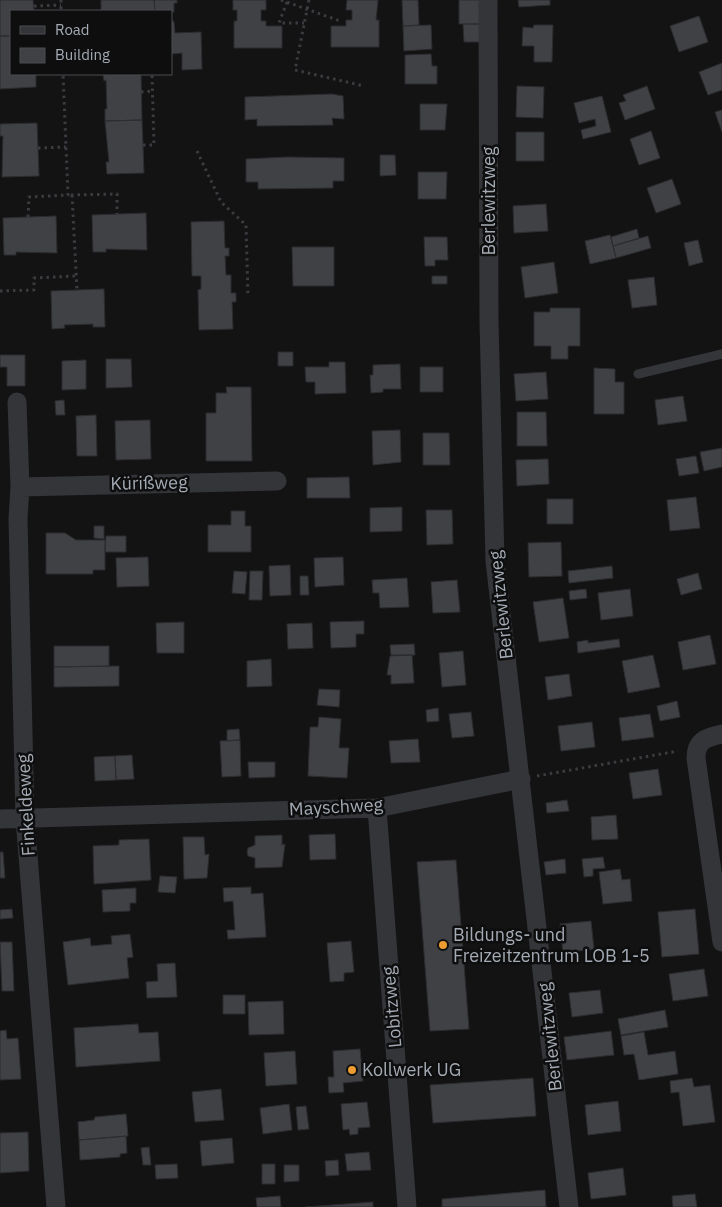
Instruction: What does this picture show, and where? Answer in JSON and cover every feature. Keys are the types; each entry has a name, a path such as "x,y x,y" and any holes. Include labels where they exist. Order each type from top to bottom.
{"street":[{"name":"Berlewitzweg","path":"488,0 489,312 493,512 497,578 570,1207"},
{"name":"Finkeldeweg","path":"18,402 20,487 18,519 25,818 56,1207"},
{"name":"Kürißweg","path":"20,487 278,482"},
{"path":"722,734 709,736 696,748 722,942"},
{"name":"Mayschweg","path":"0,819 377,808 521,779"},
{"name":"Lobitzweg","path":"377,808 407,1207"}],"lane":[{"path":"638,374 722,354"}],"path":[{"path":"61,0 61,10"},
{"path":"281,0 340,21"},
{"path":"309,0 295,70 364,86"},
{"path":"286,2 279,23 304,23"},
{"path":"34,6 61,5"},
{"path":"63,75 66,148 77,290"},
{"path":"143,146 154,145 152,75"},
{"path":"141,92 153,91"},
{"path":"38,148 66,148"},
{"path":"197,152 221,202 246,225 248,297"},
{"path":"28,217 29,197 70,195 117,194 117,214"},
{"path":"0,290 34,290 34,278 75,276"},
{"path":"521,779 696,748"}],"building":[{"path":"0,0 33,0 34,10 10,10 10,36 0,36"},
{"path":"101,0 154,0 155,10 101,10"},
{"path":"154,0 177,0 177,3 174,3 174,12 172,10 155,10"},
{"path":"233,0 266,0 266,10 261,10 261,21 266,21 266,26 282,26 282,48 234,48 234,21 237,21 237,10 233,10"},
{"path":"347,0 378,0 376,20 379,20 379,47 331,47 331,26 346,26 346,20 352,20 352,10 346,10"},
{"path":"402,0 418,0 419,25 403,26"},
{"path":"459,0 480,0 480,24 459,24"},
{"path":"518,0 550,0 550,5 519,7"},
{"path":"699,16 708,42 679,52 670,26"},
{"path":"172,21 174,22 175,33 201,32 202,69 182,70 182,53 172,54"},
{"path":"463,24 480,24 480,42 464,42"},
{"path":"431,25 432,49 404,51 403,26"},
{"path":"534,25 553,25 552,62 534,62 534,46 522,46 523,27 533,28"},
{"path":"0,36 10,36 10,75 36,75 36,87 0,89"},
{"path":"431,54 432,66 437,66 437,84 405,84 405,55"},
{"path":"722,63 722,90 708,95 699,72"},
{"path":"103,75 141,75 142,120 105,121 105,109 107,109 106,80 104,81"},
{"path":"517,86 544,87 543,118 516,117"},
{"path":"647,86 655,109 625,120 619,103 626,101 623,95"},
{"path":"332,94 343,96 344,119 332,118 333,125 257,126 257,119 245,120 245,97"},
{"path":"602,96 611,132 583,139 581,130 596,126 595,119 579,123 574,103"},
{"path":"420,104 447,104 445,130 420,130"},
{"path":"722,110 722,132 715,112"},
{"path":"142,120 144,173 107,174 106,162 109,162 105,121"},
{"path":"37,123 39,176 2,177 3,136 0,136 0,124"},
{"path":"651,131 660,158 639,165 630,139"},
{"path":"516,132 544,132 544,161 516,161"},
{"path":"380,155 395,155 396,175 380,176"},
{"path":"287,157 344,158 344,181 333,181 333,188 258,189 258,182 246,182 246,159"},
{"path":"418,172 447,172 446,199 418,199"},
{"path":"672,179 681,204 656,213 647,188"},
{"path":"546,204 548,231 514,233 513,206"},
{"path":"146,213 147,250 106,249 106,252 93,252 92,215"},
{"path":"56,216 57,253 16,252 16,255 4,255 3,218"},
{"path":"224,221 225,248 229,248 229,256 225,256 226,275 231,275 231,293 236,293 236,302 232,302 233,329 199,330 198,290 201,289 201,276 192,276 191,222"},
{"path":"637,229 639,238 613,246 611,237"},
{"path":"610,235 616,258 590,264 585,241"},
{"path":"648,236 651,248 616,258 613,246"},
{"path":"424,237 447,237 448,260 435,260 435,266 425,266"},
{"path":"698,240 703,262 689,266 684,243"},
{"path":"292,247 334,247 334,286 293,286"},
{"path":"554,262 558,293 525,298 521,267"},
{"path":"432,276 447,276 447,284 432,284"},
{"path":"654,277 657,305 632,308 628,280"},
{"path":"104,289 105,327 93,327 93,324 64,325 65,328 52,329 51,291"},
{"path":"550,308 580,308 580,346 568,346 568,359 551,359 551,346 534,346 534,312 550,312"},
{"path":"278,352 293,352 293,366 278,366"},
{"path":"0,355 25,355 25,386 7,386 7,367 0,367"},
{"path":"106,359 131,359 132,387 106,388"},
{"path":"86,360 86,389 62,390 62,361"},
{"path":"329,362 345,362 346,393 315,394 315,382 306,382 305,367 329,367"},
{"path":"400,364 401,389 383,389 383,392 371,393 370,375 373,375 373,365"},
{"path":"420,367 443,367 443,392 420,392"},
{"path":"594,368 615,369 615,382 624,382 624,414 594,414"},
{"path":"546,372 548,399 516,401 514,374"},
{"path":"226,387 251,387 252,461 206,461 206,413 216,413 216,393 227,393"},
{"path":"683,396 687,421 658,425 655,400"},
{"path":"64,400 65,415 56,415 55,401"},
{"path":"517,412 546,412 547,446 517,446"},
{"path":"96,415 97,456 77,456 76,416"},
{"path":"150,420 151,459 116,460 115,421"},
{"path":"400,430 401,462 373,465 372,431"},
{"path":"423,433 449,433 450,465 423,465"},
{"path":"722,448 722,467 704,471 700,452"},
{"path":"696,456 699,473 679,476 676,459"},
{"path":"548,459 549,484 517,486 516,460"},
{"path":"349,477 350,498 307,498 307,478"},
{"path":"696,497 700,528 670,531 667,500"},
{"path":"547,499 573,499 573,524 547,524"},
{"path":"402,507 402,531 370,532 370,508"},
{"path":"426,510 452,510 453,544 427,545"},
{"path":"231,511 245,511 245,526 251,526 251,552 208,552 208,525 231,525"},
{"path":"94,526 104,526 104,539 94,538"},
{"path":"46,533 65,533 76,540 105,540 105,570 93,570 93,574 46,574"},
{"path":"106,536 126,536 126,552 105,552"},
{"path":"561,542 562,576 529,577 528,543"},
{"path":"148,557 149,586 117,587 116,558"},
{"path":"343,557 344,585 315,587 314,558"},
{"path":"290,565 291,595 270,596 269,566"},
{"path":"612,566 613,578 569,583 568,571"},
{"path":"234,571 247,572 245,594 232,593"},
{"path":"250,571 263,571 262,600 249,600"},
{"path":"698,573 702,589 681,595 677,579"},
{"path":"300,576 308,576 309,595 300,595"},
{"path":"407,578 409,607 380,608 379,593 373,593 372,580"},
{"path":"457,580 460,612 433,613 431,582"},
{"path":"586,589 587,598 570,600 569,591"},
{"path":"630,589 633,616 601,620 598,593"},
{"path":"563,598 569,638 539,642 533,602"},
{"path":"364,621 364,634 356,634 356,647 331,648 330,622"},
{"path":"184,622 184,653 157,653 156,623"},
{"path":"312,623 313,648 288,649 287,624"},
{"path":"710,635 716,664 683,670 678,642"},
{"path":"619,639 620,647 578,653 577,642 588,640 588,643"},
{"path":"414,644 415,655 391,655 390,645"},
{"path":"54,646 109,646 109,666 54,667"},
{"path":"463,651 466,685 442,687 439,653"},
{"path":"412,655 414,683 391,684 391,675 387,675 390,656"},
{"path":"653,655 660,687 628,693 622,661"},
{"path":"271,659 272,686 247,687 247,661"},
{"path":"119,666 119,686 54,687 54,667"},
{"path":"569,674 572,696 548,700 545,677"},
{"path":"319,689 340,690 339,707 317,705"},
{"path":"677,701 680,717 660,721 657,706"},
{"path":"438,708 439,721 427,722 426,710"},
{"path":"471,712 474,736 452,738 449,714"},
{"path":"650,714 654,737 622,741 619,718"},
{"path":"319,717 341,719 339,748 349,748 347,778 308,776 310,727 318,727"},
{"path":"592,722 595,747 561,751 558,726"},
{"path":"239,729 240,740 227,741 227,730"},
{"path":"418,739 420,762 391,763 389,741"},
{"path":"240,740 241,776 222,777 220,741"},
{"path":"132,755 134,779 116,780 115,756"},
{"path":"115,756 116,780 95,781 94,757"},
{"path":"248,762 275,762 275,777 249,778"},
{"path":"658,769 662,795 633,799 629,773"},
{"path":"567,800 569,811 547,813 546,803"},
{"path":"616,815 618,839 592,840 591,817"},
{"path":"335,834 336,859 310,860 309,835"},
{"path":"282,835 282,845 285,844 282,867 255,868 255,858 248,856 247,852 248,848 255,845 255,836"},
{"path":"183,837 204,837 205,855 209,854 207,878 184,879"},
{"path":"149,839 151,880 94,884 93,846 119,845 119,840"},
{"path":"0,852 3,852 5,878 0,878"},
{"path":"603,857 605,868 593,869 593,876 584,877 582,859"},
{"path":"565,859 566,873 546,875 544,862"},
{"name":"Bildungs- und Freizeitzentrum LOB 1-5","path":"456,860 469,1029 430,1031 417,862"},
{"path":"620,869 622,880 630,879 632,901 603,904 599,872"},
{"path":"160,876 177,877 175,893 158,892"},
{"path":"251,887 251,894 263,893 266,937 228,939 227,930 235,930 233,901 224,902 223,888"},
{"path":"136,888 136,903 130,903 130,911 103,912 102,890"},
{"path":"12,909 13,918 0,919 0,910"},
{"path":"695,909 699,954 662,957 658,912"},
{"path":"591,921 594,949 563,953 560,924"},
{"path":"130,934 133,957 127,958 129,978 68,985 63,942 90,938 91,946 112,944 111,936"},
{"path":"351,941 354,972 344,973 344,981 330,982 327,943"},
{"path":"0,942 12,942 14,991 2,991"},
{"path":"175,963 177,997 147,998 146,982 158,981 157,964"},
{"path":"704,969 708,996 673,1001 669,974"},
{"path":"600,990 603,1013 572,1017 569,993"},
{"path":"223,995 245,995 245,1014 223,1014"},
{"path":"283,1001 284,1034 249,1035 248,1002"},
{"path":"665,1010 668,1027 621,1035 618,1019"},
{"path":"138,1024 139,1033 158,1032 160,1061 76,1067 74,1028"},
{"path":"6,1030 7,1039 18,1038 21,1079 0,1080 0,1031"},
{"path":"611,1031 614,1055 567,1060 564,1037"},
{"path":"644,1032 648,1055 675,1051 678,1074 639,1080 634,1054 624,1055 621,1036"},
{"path":"360,1049 363,1081 343,1083 344,1092 329,1093 328,1077 334,1077 333,1051"},
{"path":"295,1051 297,1084 266,1086 264,1053"},
{"path":"533,1078 536,1116 433,1123 430,1085"},
{"path":"692,1078 694,1087 710,1085 715,1122 683,1126 679,1092 671,1093 670,1081"},
{"path":"221,1089 224,1120 195,1122 192,1092"},
{"path":"618,1101 621,1131 588,1135 585,1105"},
{"path":"367,1102 370,1127 358,1128 358,1134 350,1135 349,1129 343,1130 341,1104"},
{"path":"289,1104 292,1130 263,1134 260,1108"},
{"path":"306,1106 309,1129 298,1130 296,1107"},
{"path":"126,1114 128,1136 79,1140 78,1122 94,1120 95,1117"},
{"path":"28,1132 29,1171 0,1173 0,1133"},
{"path":"126,1136 127,1153 120,1154 120,1157 80,1160 79,1140"},
{"path":"232,1138 234,1163 202,1166 200,1141"},
{"path":"149,1147 151,1165 143,1165 141,1148"},
{"path":"369,1152 371,1170 347,1171 345,1154"},
{"path":"338,1160 339,1175 326,1176 325,1161"},
{"path":"177,1164 178,1178 156,1179 155,1165"},
{"path":"262,1164 275,1164 275,1184 262,1184"},
{"path":"284,1165 299,1165 299,1181 284,1182"},
{"path":"623,1168 626,1195 591,1199 588,1173"},
{"path":"545,1190 546,1207 442,1207 442,1199"},
{"path":"695,1194 697,1207 673,1207 672,1196"},
{"path":"280,1196 281,1207 257,1207 256,1198"},
{"path":"373,1202 373,1207 305,1207"}],"place":[{"name":"Bildungs- und Freizeitzentrum LOB 1-5","path":"443,945"},
{"name":"Kollwerk UG","path":"352,1070"}]}
